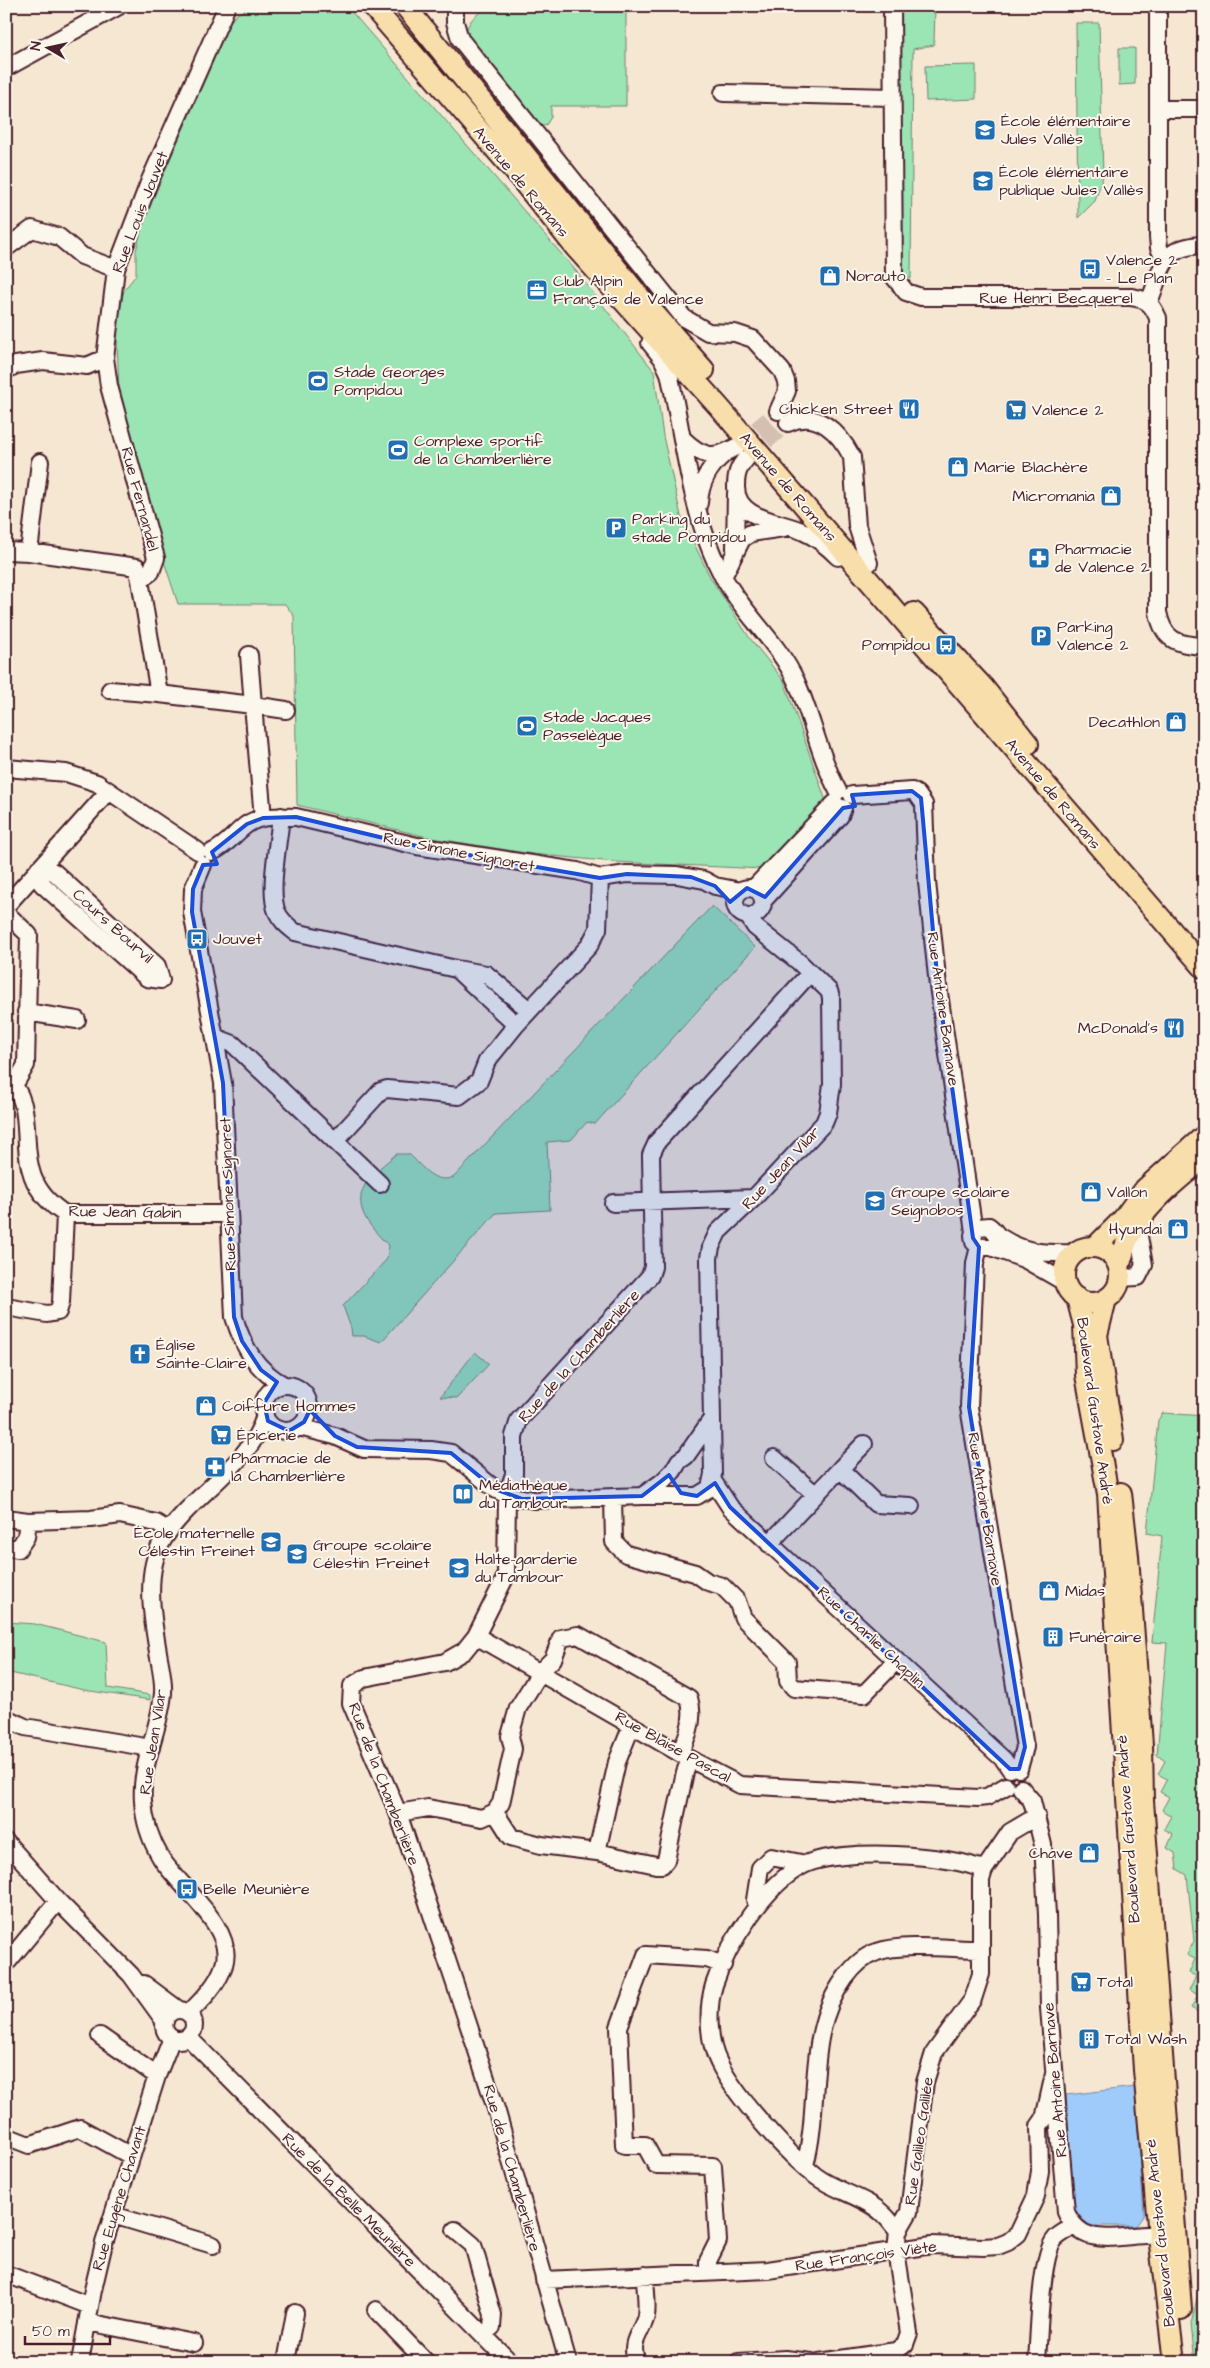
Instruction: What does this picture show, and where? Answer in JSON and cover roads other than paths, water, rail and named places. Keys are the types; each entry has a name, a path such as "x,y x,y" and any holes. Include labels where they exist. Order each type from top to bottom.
{"main road":[{"name":"Avenue de Romans","path":"406,6 640,296 801,480 869,563 982,687 1074,799 1204,948"},
{"name":"Avenue de Romans","path":"372,8 516,173 574,247 713,400 1204,968"},
{"path":"1095,1247 1123,1219 1144,1189 1204,1136"},
{"name":"Boulevard Gustave André","path":"1071,1291 1091,1303 1106,1299 1113,1294 1128,1240 1137,1225 1160,1197 1204,1158"},
{"path":"1074,1253 1088,1247 1106,1250 1114,1257 1120,1272"},
{"name":"Boulevard Gustave André","path":"1074,1253 1066,1267 1071,1291 1084,1325 1086,1376 1108,1494 1127,1813 1174,2362"},
{"name":"Boulevard Gustave André","path":"1106,1299 1097,1335 1128,1556 1142,1745 1144,1811 1186,2362"}],"street":[{"path":"6,68 118,6"},
{"name":"Rue Louis Jouvet","path":"105,358 116,269 150,180 227,6"},
{"path":"455,6 455,22 460,39 684,318 708,332 745,335 758,344 782,371 786,381 787,391 783,417 822,421 847,447 852,456 857,526 869,563"},
{"name":"Rue Henri Becquerel","path":"892,6 894,277 906,292 921,297 1131,297 1142,298 1149,302 1158,318 1158,612 1163,630 1169,636 1184,644 1204,646"},
{"path":"1158,6 1158,248 1165,260"},
{"path":"723,93 892,97"},
{"path":"1159,109 1204,109"},
{"path":"6,248 32,229 59,237 82,256 116,269"},
{"path":"1149,302 1165,260 1172,251 1204,245"},
{"path":"574,247 666,364 683,439 688,471 705,534 723,577 780,654 796,680 842,799 840,816 750,902"},
{"path":"6,370 16,364 43,362 87,366 105,358"},
{"name":"Rue Fernandel","path":"105,358 109,386 156,558 151,572 140,580"},
{"path":"683,439 702,454 735,453"},
{"path":"735,453 737,474 735,549"},
{"path":"698,508 704,477 735,453"},
{"path":"29,552 40,462"},
{"path":"736,493 740,503 748,511 794,528 823,542 889,602"},
{"path":"723,577 735,549 742,539 751,533 794,528"},
{"path":"6,551 29,552 137,567 159,694"},
{"path":"249,655 263,818"},
{"path":"110,690 159,694 286,710"},
{"path":"6,768 66,773 97,783 204,856"},
{"name":"Rue Antoine Barnave","path":"842,799 912,791 917,794 924,804 928,882 938,986 970,1201 985,1237 975,1263 969,1407 1025,1748 1014,1769 1003,1778 1032,1801 1044,1852 1049,2008 1054,2074 1066,2212 1074,2226"},
{"path":"6,906 108,792"},
{"path":"281,816 273,898 277,912 284,924 295,932 456,969 486,974 529,1010"},
{"name":"Rue Simone Signoret","path":"266,1398 261,1370 242,1341 234,1317 224,1098 191,900 204,856 221,848 247,824 263,818 281,816 310,820 417,846 578,871 600,878 627,874 677,875 704,880 750,902"},
{"name":"Cours Bourvil","path":"39,868 54,872 157,966 161,980 147,978 42,884 39,868"},
{"path":"335,1141 380,1091 387,1089 459,1096 479,1081 486,1060 516,1024 589,946 598,929 600,878"},
{"name":"Rue Jean Vilar","path":"712,1474 709,1258 711,1247 718,1232 754,1198 816,1132 828,1113 832,1084 831,997 828,991 810,973 751,922 750,902"},
{"path":"6,913 29,935 26,1065 11,1080"},
{"path":"456,969 516,1024"},
{"name":"Rue de la Chamberlière","path":"568,2362 496,2112 398,1813 351,1703 352,1686 364,1678 445,1662 464,1651 476,1636 506,1576 507,1495 514,1474 514,1436 519,1420 650,1276 653,1267 651,1155 657,1142 810,973"},
{"path":"26,1012 76,1020"},
{"path":"215,1037 233,1044 380,1184"},
{"name":"Rue Jean Gabin","path":"11,1080 20,1097 15,1168 22,1182 47,1205 65,1214 228,1214"},
{"path":"613,1203 754,1198"},
{"path":"6,1307 47,1314 58,1312 61,1302 65,1214"},
{"path":"985,1237 1041,1254 1074,1253"},
{"path":"985,1237 1039,1266 1071,1291"},
{"name":"Rue Simone Signoret","path":"261,1370 284,1385"},
{"path":"309,1408 308,1415 299,1427 289,1431 279,1430 273,1426 265,1415 266,1398 271,1392 284,1385 302,1391 309,1408 335,1436"},
{"name":"Rue Jean Vilar","path":"184,2012 221,1973 227,1953 221,1932 162,1859 150,1834 143,1801 143,1782 163,1691 152,1619 154,1564 158,1550 169,1531 253,1442 265,1415"},
{"path":"642,1496 673,1471 711,1420"},
{"path":"299,1427 335,1436 364,1449 431,1450 451,1453 482,1480 507,1495 534,1500 692,1496 710,1488 712,1474 698,1456 686,1456"},
{"name":"Rue Jean Vilar","path":"253,1442 279,1430"},
{"path":"769,1544 864,1444"},
{"path":"774,1458 816,1495"},
{"path":"840,1470 876,1504 912,1506"},
{"path":"673,1471 676,1488 692,1496"},
{"name":"Rue Charlie Chaplin","path":"712,1474 730,1507 1014,1769"},
{"name":"Rue Charlie Chaplin","path":"692,1496 730,1507"},
{"path":"613,1497 614,1542 626,1554 695,1573 708,1582 722,1586 738,1600 743,1618 787,1662 788,1682 794,1688 864,1694 896,1661"},
{"path":"6,1518 28,1521 91,1519 120,1515 156,1523 169,1531"},
{"path":"6,1547 18,1549 26,1537 28,1521"},
{"path":"398,1813 428,1808 482,1818 495,1812 501,1803 513,1749 510,1736 518,1708 541,1671 553,1658 562,1638 578,1635 689,1698 691,1705 690,1734 685,1756 684,1772 666,1860 662,1865 597,1852 541,1845 511,1837 495,1812"},
{"name":"Rue Blaise Pascal","path":"476,1636 541,1671 685,1756 740,1785 978,1798 987,1797 1013,1787"},
{"path":"6,1718 25,1727 151,1748"},
{"path":"597,1852 617,1762 632,1725"},
{"name":"Rue Galileo Galilée","path":"898,2232 909,2212 925,2082 934,2053 973,1999 978,1988 981,1974 980,1892 984,1870 1010,1832 1037,1816"},
{"path":"6,1842 58,1900 131,1975 165,2022"},
{"path":"758,1904 754,1900 760,1868 771,1857 806,1864 861,1854 885,1855 970,1863 984,1870"},
{"path":"806,1864 781,1882 758,1904 722,1965 714,1986 710,2036 718,2062 736,2092 777,2138 818,2177 882,2213 898,2232 896,2251 909,2333 906,2344 896,2351 819,2362"},
{"path":"6,1964 58,1900"},
{"path":"805,2165 810,2145 816,2054 821,2030 836,1992 851,1971 865,1958 877,1952 895,1948 980,1949"},
{"path":"708,2272 708,2261 718,2241 713,2166 656,2165 645,2145 624,2145 619,2027 646,1955 707,1959 722,1965"},
{"path":"131,1975 184,2012 194,2025 180,2037 165,2028 165,2022 172,2012 184,2012"},
{"path":"100,2036 157,2076"},
{"name":"Rue Eugène Chavant","path":"80,2362 97,2271 131,2156 157,2076 180,2037"},
{"name":"Rue de la Belle Meunière","path":"180,2037 483,2335 501,2359"},
{"name":"Rue François Viète","path":"544,2280 768,2270 954,2244 998,2246 1008,2242 1018,2234 1036,2196 1040,2171 1039,2126 1044,2119 1054,2074"},
{"path":"6,2136 29,2145 80,2128 131,2156"},
{"path":"113,2215 213,2245"},
{"path":"1037,2362 1042,2291 1049,2251 1055,2239 1074,2226 1086,2235 1098,2237 1171,2237 1179,2286"},
{"path":"455,2230 473,2245 493,2315 492,2327 483,2335"},
{"path":"6,2274 90,2306"},
{"path":"637,2362 634,2346 638,2331 646,2316 645,2275"},
{"path":"376,2310 426,2362"},
{"path":"286,2362 295,2313"},
{"path":"87,2322 194,2343"},
{"path":"738,2362 777,2359 812,2362"}],"water":[{"path":"1135,2087 1144,2215 1136,2226 1089,2226 1074,2209 1066,2095"}],"tunnel":[{"path":"738,445 778,411"},
{"path":"748,457 788,423"}],"place":[{"name":"École élémentaire Jules Vallès","path":"985,130"},
{"name":"École élémentaire publique Jules Vallès","path":"983,181"},
{"name":"Valence 2 - Le Plan","path":"1090,269"},
{"name":"Norauto","path":"830,276"},
{"name":"Club Alpin Français de Valence","path":"537,290"},
{"name":"Stade Georges Pompidou","path":"318,381"},
{"name":"Chicken Street","path":"909,409"},
{"name":"Valence 2","path":"1016,410"},
{"name":"Complexe sportif de la Chamberlière","path":"398,450"},
{"name":"Marie Blachère","path":"958,467"},
{"name":"Micromania","path":"1111,496"},
{"name":"Parking du stade Pompidou","path":"616,528"},
{"name":"Pharmacie de Valence 2","path":"1039,558"},
{"name":"Parking Valence 2","path":"1041,636"},
{"name":"Pompidou","path":"946,645"},
{"name":"Decathlon","path":"1176,722"},
{"name":"Stade Jacques Passelègue","path":"527,726"},
{"name":"Jouvet","path":"197,939"},
{"name":"McDonald's","path":"1174,1028"},
{"name":"Vallon","path":"1091,1192"},
{"name":"Groupe scolaire Seignobos","path":"875,1201"},
{"name":"Hyundai","path":"1178,1229"},
{"name":"Église Sainte-Claire","path":"140,1354"},
{"name":"Coiffure Hommes","path":"206,1406"},
{"name":"Épicerie","path":"221,1435"},
{"name":"Pharmacie de la Chamberlière","path":"215,1467"},
{"name":"Médiathèque du Tambour","path":"463,1494"},
{"name":"École maternelle Célestin Freinet","path":"271,1542"},
{"name":"Groupe scolaire Célestin Freinet","path":"297,1554"},
{"name":"Halte-garderie du Tambour","path":"459,1568"},
{"name":"Midas","path":"1049,1591"},
{"name":"Funéraire","path":"1053,1637"},
{"name":"Chave","path":"1089,1853"},
{"name":"Belle Meunière","path":"187,1889"},
{"name":"Total","path":"1081,1982"},
{"name":"Total Wash","path":"1089,2039"}]}
